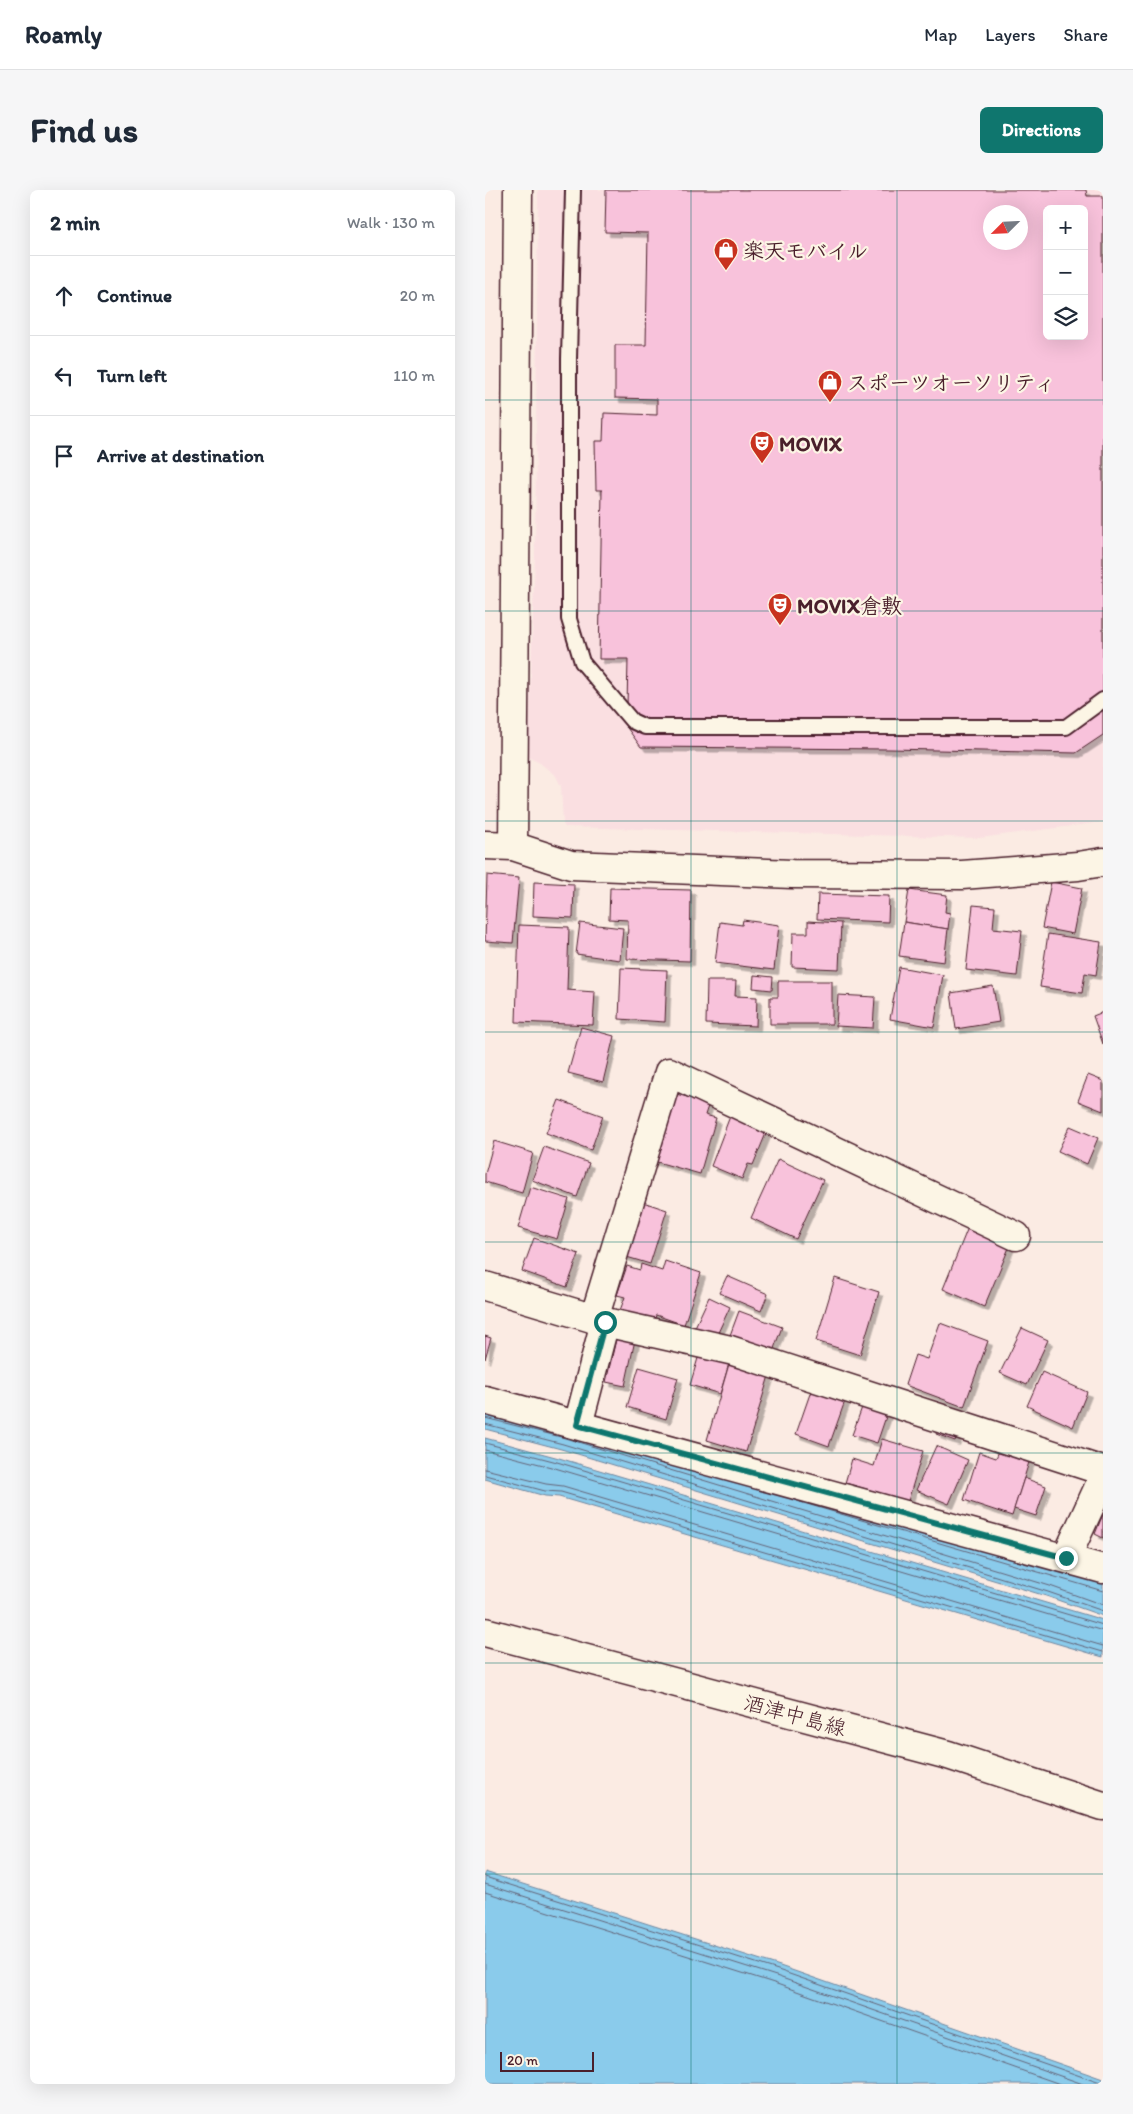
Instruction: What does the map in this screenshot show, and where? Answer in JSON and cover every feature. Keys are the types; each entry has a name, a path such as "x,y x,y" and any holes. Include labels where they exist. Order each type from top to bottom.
{"street":[{"path":"513,846 518,190"},
{"path":"485,845 513,846 571,865 792,874 962,875 1078,866 1103,862"},
{"path":"577,1425 599,1321 669,1072 1017,1236"},
{"path":"485,1286 599,1321 730,1350 1103,1471"},
{"path":"485,1400 1103,1569"},
{"path":"1066,1558 1103,1478"},
{"name":"酒津中島線","path":"485,1632 948,1755 1103,1806"}],"lane":[{"path":"573,190 569,359 569,619 582,662 632,721 645,727 1066,727 1103,700"}],"shaded area":[{"path":"538,190 1103,190 1103,822 979,838 565,827 563,824 561,786 556,776 540,763 528,757 535,556"}],"water":[{"path":"485,1398 1103,1581 1103,1616 1046,1596 561,1449 485,1429"},
{"path":"485,1438 559,1458 1103,1620 1103,1657 559,1497 545,1496 485,1479"},
{"path":"485,1872 780,1966 1103,2079 1103,2084 485,2084"}],"building":[{"path":"606,190 1086,190 1087,196 1103,196 1103,735 1076,753 641,747 606,699 617,693 627,706 628,659 599,659 602,490 596,490 595,441 603,441 604,413 657,415 657,399 615,398 615,345 646,345 648,233 605,232"},
{"path":"487,875 519,878 513,943 485,941"},
{"path":"534,882 574,884 573,918 533,916"},
{"path":"1051,882 1082,888 1073,934 1042,928"},
{"path":"610,888 691,890 690,961 627,959 628,920 609,919"},
{"path":"909,890 947,895 945,912 950,913 948,929 904,922"},
{"path":"818,894 889,896 888,922 817,919"},
{"path":"973,905 995,907 993,928 1022,931 1017,976 966,970"},
{"path":"743,920 779,925 774,970 715,963 720,922 742,925"},
{"path":"808,921 841,923 839,969 792,967 793,933 808,933"},
{"path":"904,922 948,929 944,962 899,956"},
{"path":"580,923 623,928 620,960 576,954"},
{"path":"519,925 569,927 567,990 595,992 593,1025 516,1022"},
{"path":"1048,934 1101,942 1096,975 1085,973 1082,993 1040,987"},
{"path":"899,967 943,975 934,1027 890,1019"},
{"path":"621,968 667,970 665,1022 619,1019"},
{"path":"754,975 773,977 772,990 753,988"},
{"path":"707,981 736,981 735,996 757,997 756,1026 706,1024"},
{"path":"778,981 832,981 832,1024 770,1024 770,997 778,997"},
{"path":"993,986 999,1022 956,1029 951,993"},
{"path":"838,995 875,997 873,1028 836,1026"},
{"path":"1103,1012 1103,1044 1093,1016"},
{"path":"581,1027 614,1036 603,1082 568,1073"},
{"path":"1088,1075 1103,1081 1103,1111 1078,1101"},
{"path":"669,1092 709,1103 705,1115 716,1118 700,1174 650,1160"},
{"path":"559,1100 603,1116 591,1150 546,1133"},
{"path":"732,1111 769,1126 753,1165 748,1164 742,1179 711,1166"},
{"path":"1070,1126 1098,1138 1087,1164 1058,1151"},
{"path":"494,1141 533,1153 522,1193 485,1182 485,1174"},
{"path":"544,1147 589,1163 577,1197 532,1180"},
{"path":"778,1159 823,1180 796,1239 751,1218"},
{"path":"530,1187 569,1199 557,1239 518,1228"},
{"path":"637,1200 667,1210 650,1264 620,1255"},
{"path":"969,1225 1011,1243 984,1307 943,1289"},
{"path":"534,1238 579,1254 567,1287 522,1271"},
{"path":"665,1261 701,1273 684,1325 656,1315 653,1325 619,1313 625,1297 617,1295 627,1266 640,1270 641,1264 662,1271"},
{"path":"727,1276 768,1294 761,1311 719,1293"},
{"path":"835,1278 879,1292 860,1355 816,1341"},
{"path":"709,1297 730,1307 716,1337 695,1327"},
{"path":"739,1311 782,1327 772,1354 729,1338"},
{"path":"940,1323 988,1341 964,1407 905,1385 915,1355 927,1359"},
{"path":"1022,1328 1048,1340 1027,1385 1000,1373"},
{"path":"617,1335 635,1340 625,1386 606,1382"},
{"path":"485,1336 491,1338 485,1359"},
{"path":"701,1348 731,1357 720,1394 690,1385"},
{"path":"731,1357 771,1369 746,1452 707,1440"},
{"path":"639,1367 678,1378 666,1419 627,1407"},
{"path":"1042,1372 1087,1392 1073,1427 1027,1406"},
{"path":"812,1388 845,1401 829,1446 796,1434"},
{"path":"865,1399 889,1408 877,1443 852,1435"},
{"path":"940,1421 960,1428 955,1441 936,1434"},
{"path":"882,1439 923,1451 908,1501 845,1483 852,1459 874,1466"},
{"path":"936,1446 968,1460 949,1504 916,1490"},
{"path":"1000,1449 1030,1459 1012,1516 964,1500 979,1452 996,1458"},
{"path":"1024,1478 1046,1486 1036,1516 1014,1509"},
{"path":"1103,1514 1103,1538 1095,1534"}],"place":[{"name":"楽天モバイル","path":"726,271"},
{"name":"スポーツオーソリティ","path":"830,403"},
{"name":"MOVIX","path":"762,464"},
{"name":"MOVIX倉敷","path":"780,626"}],"route":[{"path":"605,1322 577,1425 1066,1558"}]}
